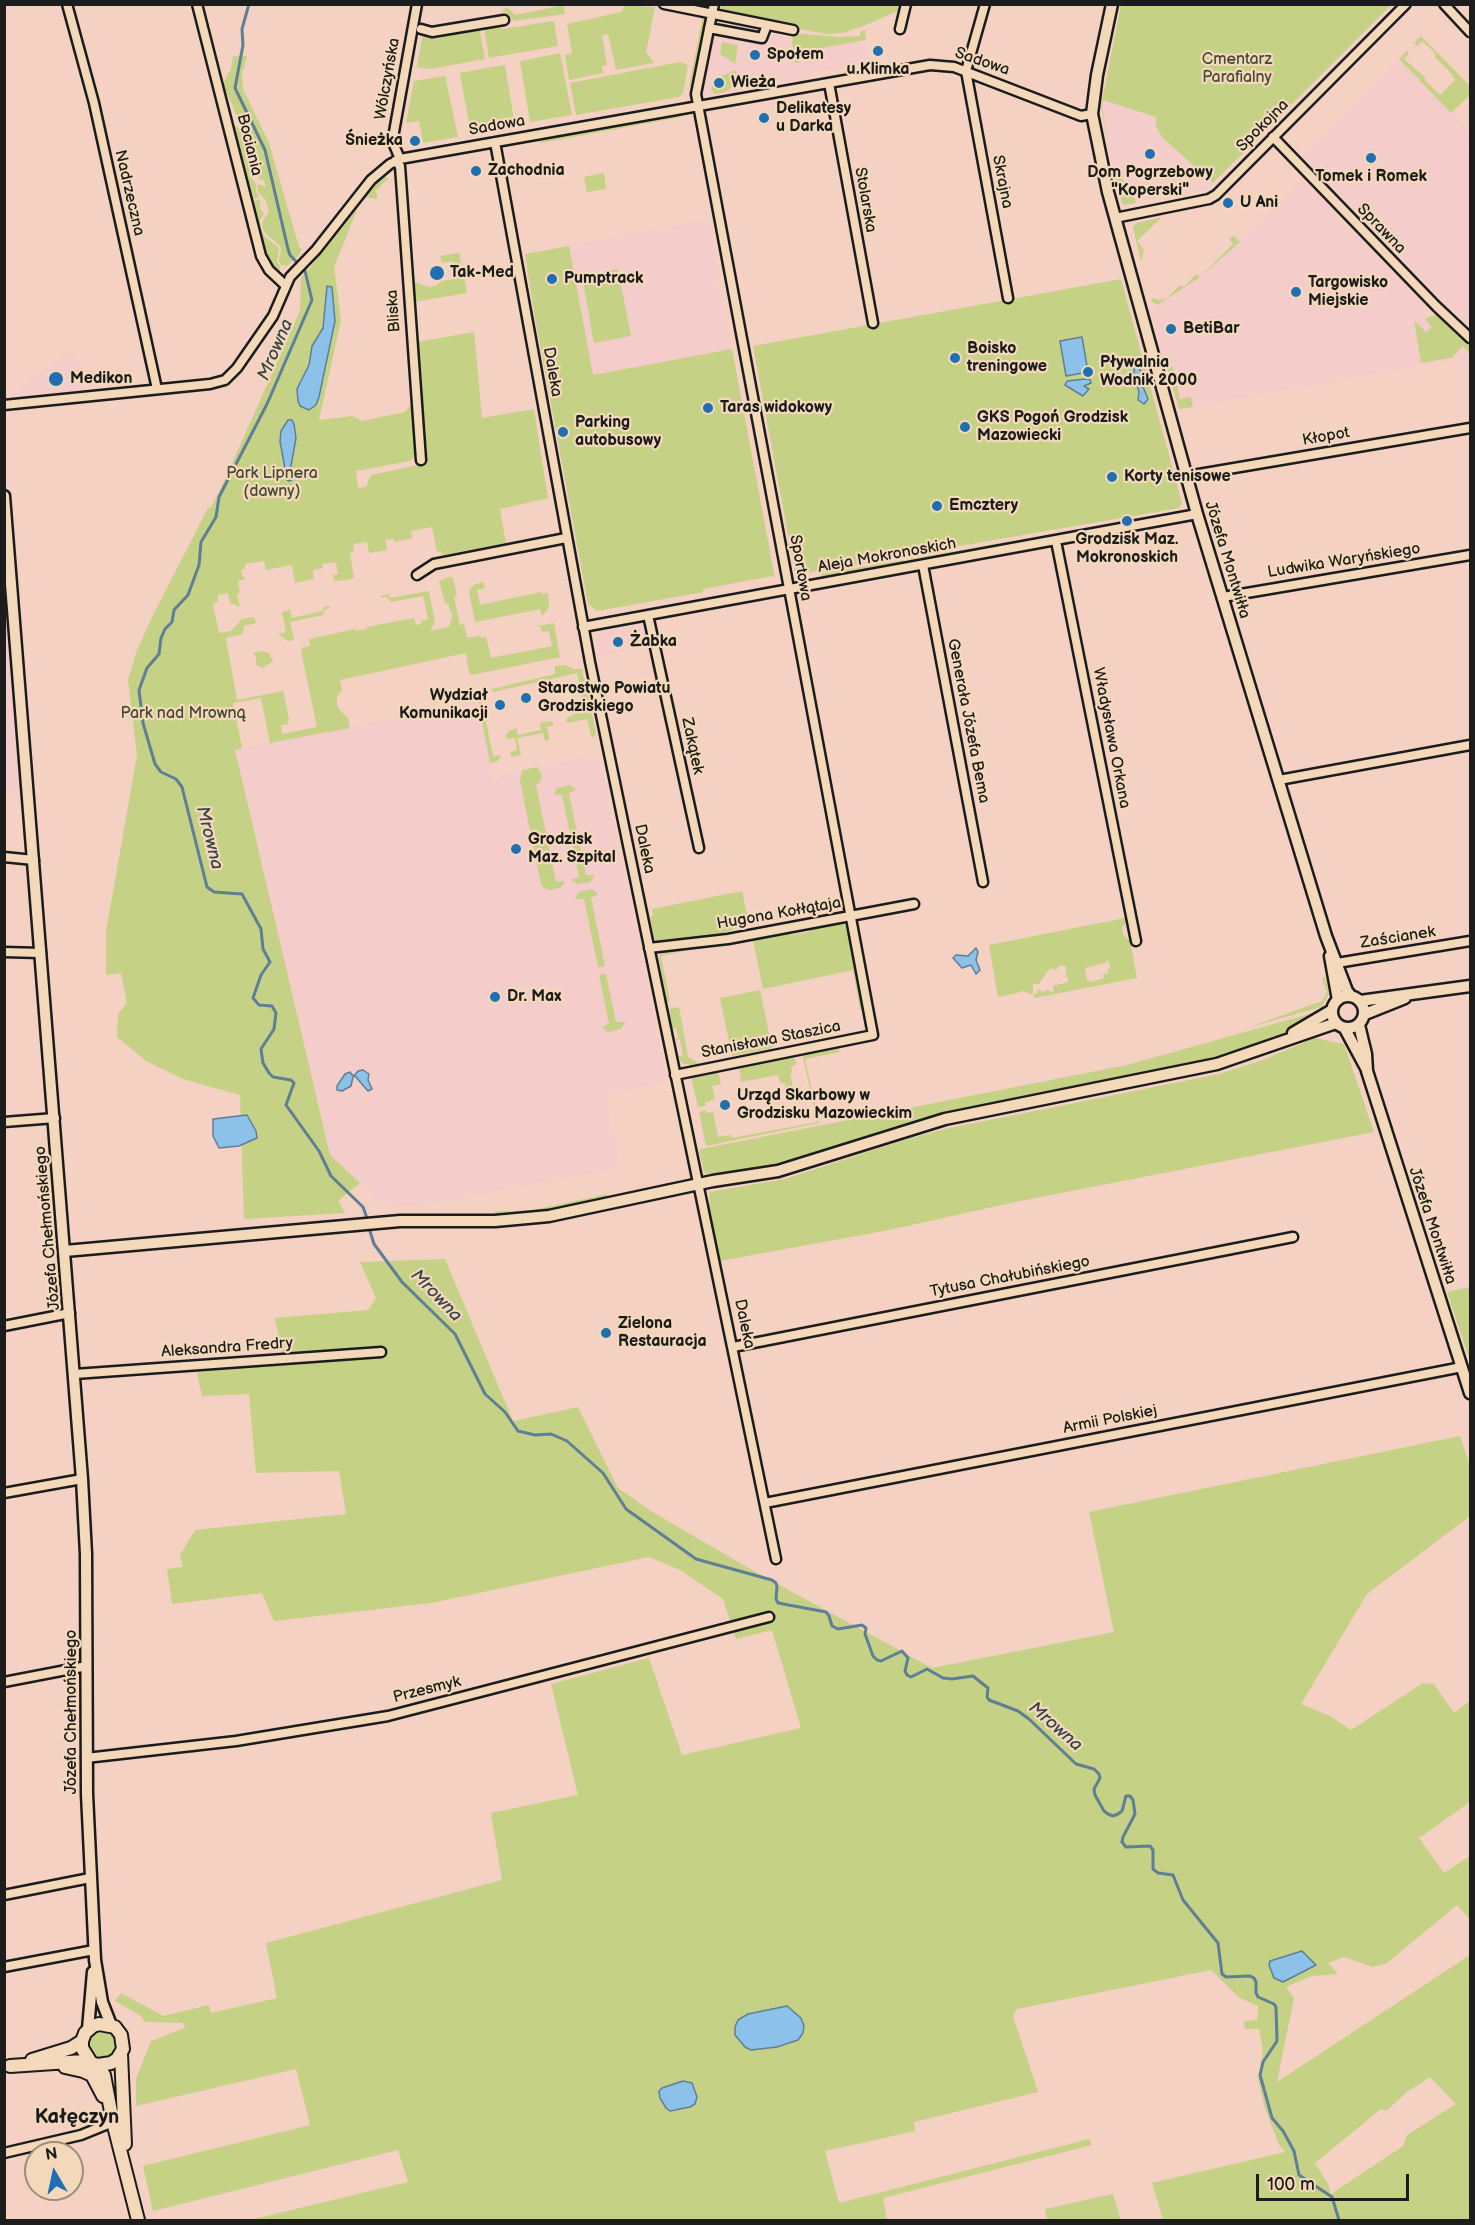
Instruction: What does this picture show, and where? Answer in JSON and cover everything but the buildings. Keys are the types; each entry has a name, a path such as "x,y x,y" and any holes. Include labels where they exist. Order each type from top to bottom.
{"main road":[{"path":"129,2184 123,2120 121,2054 123,2039 111,2025 99,2024 88,2029 82,2041 82,2048 104,2074 113,2122 138,2220"},
{"path":"7,2066 71,2048 82,2041"},
{"path":"7,2066 111,2063 121,2054"},
{"path":"40,2065 72,2067 92,2075 100,2087 113,2122"}],"street":[{"name":"Nadrzeczna","path":"68,4 99,125 157,389"},
{"name":"Bociania","path":"197,4 218,79 258,248 269,270 285,285"},
{"name":"Wólczyńska","path":"398,160 394,145 394,132 417,4"},
{"path":"664,4 793,30"},
{"name":"Sportowa","path":"714,4 696,92 698,106 873,1035"},
{"path":"900,29 906,4"},
{"path":"966,71 985,4"},
{"name":"Józefa Montwiłła","path":"1112,4 1097,75 1092,114 1115,218 1197,514 1334,964 1347,991 1356,999 1365,1014"},
{"name":"Spokojna","path":"1115,218 1213,197 1406,4"},
{"path":"1444,4 1470,32"},
{"path":"422,29 432,32 504,20"},
{"path":"709,28 762,38 767,25"},
{"name":"Sadowa","path":"4,405 210,384 225,380 273,316 285,285 296,271 305,263 371,180 398,160 943,64 1081,116 1092,114"},
{"name":"Skrajna","path":"966,71 1008,298"},
{"name":"Stolarska","path":"829,83 873,323"},
{"name":"Sprawna","path":"1273,137 1436,306 1470,338"},
{"name":"Daleka","path":"495,142 583,627 776,1559"},
{"name":"Bliska","path":"398,160 422,460"},
{"name":"Kłopot","path":"1186,476 1470,428"},
{"name":"Józefa Chełmońskiego","path":"4,496 82,1479 87,1666 86,1758 94,1955 102,2002 111,2025"},
{"name":"Aleja Mokronoskich","path":"583,627 1197,514"},
{"path":"417,575 434,564 566,538"},
{"name":"Władysława Orkana","path":"1056,541 1136,942"},
{"name":"Ludwika Waryńskiego","path":"1222,597 1470,555"},
{"name":"Generała Józefa Bema","path":"923,565 983,882"},
{"name":"Zakątek","path":"648,615 699,848"},
{"path":"1279,780 1470,744"},
{"path":"4,857 34,860"},
{"name":"Hugona Kołłątaja","path":"649,948 728,939 914,904"},
{"name":"Zaścianek","path":"1334,964 1470,941"},
{"path":"4,952 41,953"},
{"name":"Józefa Montwiłła","path":"1334,964 1335,1005 1341,1026 1367,1071 1470,1392"},
{"path":"1283,1041 1335,1005 1356,999 1470,986"},
{"path":"65,1251 382,1222 526,1219 571,1212 698,1184 778,1171 945,1119 1217,1064 1283,1041 1341,1026 1359,1025 1365,1014 1413,994"},
{"name":"Józefa Montwiłła","path":"1359,1025 1366,1054 1367,1071"},
{"name":"Stanisława Staszica","path":"675,1075 873,1035"},
{"path":"4,1122 55,1118"},
{"name":"Tytusa Chałubińskiego","path":"733,1347 1293,1237"},
{"path":"4,1326 70,1313"},
{"name":"Aleksandra Fredry","path":"75,1374 381,1352"},
{"name":"Armii Polskiej","path":"765,1503 1462,1368"},
{"path":"4,1493 82,1479"},
{"name":"Przesmyk","path":"86,1758 236,1741 388,1716 770,1617"},
{"path":"4,1682 87,1666"},
{"path":"4,1895 90,1878"},
{"path":"4,1966 94,1955"},
{"name":"Józefa Chełmońskiego","path":"88,2029 94,1955"},
{"path":"4,2153 81,2135 113,2122"}],"shaded area":[{"path":"713,26 793,42 795,62 798,52 866,40 869,63 804,74 803,80 783,82 782,79 741,86 741,90 736,94 710,99 704,95 702,84"},
{"path":"1399,59 1470,133 1468,150 1470,153 1470,328 1303,157 1304,152"},
{"path":"1102,100 1157,117 1216,181 1208,189 1135,203 1121,198 1101,106"},
{"name":"Targowisko Miejskie","path":"1304,180 1338,215 1339,222 1345,228 1352,229 1423,302 1422,310 1425,318 1438,317 1470,350 1470,353 1459,365 1453,359 1179,409 1151,309 1211,268"},
{"path":"710,220 718,277 714,280 716,289 721,291 726,328 732,349 593,375 569,246"},
{"path":"70,351 81,365 82,383 111,380 112,387 105,388 104,384 85,386 85,390 10,396"},
{"path":"5,589 21,788 4,789"},
{"path":"637,625 646,631 649,646 599,656 596,641 602,632"},
{"path":"478,701 494,781 499,780 501,776 591,756 599,759 667,1081 608,1093 605,1096 620,1167 409,1207 381,1202 330,1155 235,749"}],"green space":[{"name":"Cmentarz Parafialny","path":"1121,4 1391,5 1213,183 1161,136 1156,125 1156,117 1103,100 1111,162 1101,106"},
{"path":"564,5 565,14 514,21 502,9 508,8 515,15"},
{"path":"625,5 655,7 646,52 654,63 616,70 608,34 602,35 607,65 602,66 603,73 569,80 565,55 572,53 567,24 621,12"},
{"path":"721,5 903,5 902,9 866,25 843,33 826,34 722,14"},
{"path":"703,15 707,16 693,87 689,86"},
{"path":"554,21 558,46 489,58 484,27 497,25 502,29"},
{"path":"479,28 485,59 430,69 417,67 422,37"},
{"path":"865,30 866,40 798,52 800,62 795,63 792,42 794,33 839,37 860,36 860,32"},
{"path":"1421,36 1470,86 1470,95 1451,113 1399,59 1407,51 1409,53 1404,59 1426,78 1425,80 1440,95 1455,80 1435,57 1432,50 1422,41 1417,46 1414,43"},
{"path":"722,42 738,45 735,64 720,54"},
{"path":"560,53 572,115 530,122 520,61"},
{"path":"233,56 247,56 242,74 243,89 269,143 299,247 302,249 287,266 281,265 279,261 281,249 279,245 262,228 269,211 257,186 258,184 266,187 263,179 259,180 258,168 249,156 248,137 238,122 222,85 231,69"},
{"path":"680,62 688,65 683,93 679,97 576,115 570,83"},
{"path":"503,65 515,126 471,134 460,73"},
{"path":"736,70 739,83 725,92 715,94 711,90 714,79"},
{"path":"445,76 458,137 423,143 419,121 406,123 414,81"},
{"path":"681,113 681,117 541,143 540,139"},
{"path":"231,124 241,129 247,140 247,154 252,165 249,175 256,184 259,197 250,203"},
{"path":"604,173 606,189 587,192 584,177"},
{"path":"384,175 388,179 375,191 377,199 367,197 359,206 358,204 371,187"},
{"path":"1114,177 1123,179 1127,191 1135,198 1136,203 1125,205 1122,203"},
{"path":"260,200 260,208 264,214 260,221 261,230 265,237 279,248 277,262 280,266 280,275 273,269 262,252 251,206 254,201"},
{"path":"358,207 334,267 341,320 319,420 353,416 362,421 405,412 412,403 417,453 410,461 356,471 358,488 366,487 371,475 427,463 417,342 474,332 482,418 534,409 548,498 500,509 506,543 442,555 441,551 437,552 432,527 411,531 412,538 394,542 394,539 385,540 387,550 369,553 367,542 353,544 354,552 350,553 354,578 347,580 334,581 333,575 338,574 336,562 322,564 323,568 313,570 314,579 295,583 292,565 266,570 264,561 245,564 245,569 241,570 242,577 245,579 238,581 240,593 237,594 240,607 230,603 228,593 218,595 218,602 213,604 219,633 231,631 242,619 254,617 256,623 244,626 243,634 226,638 237,700 283,691 289,719 288,724 281,725 282,734 317,727 301,651 304,650 301,648 310,646 309,639 414,618 416,625 428,619 423,596 391,602 387,597 382,598 381,596 389,594 390,598 429,591 435,622 430,631 449,627 453,614 450,612 449,605 445,603 439,581 449,577 453,578 457,596 454,597 460,625 464,624 467,638 486,637 491,658 552,646 549,631 542,632 540,626 554,623 560,657 472,675 469,673 466,653 340,680 342,690 337,697 337,704 348,718 350,728 270,743 261,698 233,703 242,748 235,750 330,1155 360,1183 338,1201 345,1213 244,1219 240,1095 183,1079 146,1061 117,1037 118,1014 127,1003 121,973 106,975 106,932 137,755 128,680 137,650 154,613 208,508 211,507 220,490 300,311 301,277"},
{"path":"1162,217 1137,241 1144,250 1141,262 1133,227 1137,223"},
{"path":"1234,236 1240,242 1200,277 1233,244 1229,238"},
{"path":"569,246 593,375 732,349 775,578 773,576 703,589 703,592 597,611 588,604 525,254"},
{"path":"459,253 467,293 414,302 412,281 429,287 436,286 442,281 456,279 453,261 442,263 440,256"},
{"path":"618,269 631,336 594,343 582,276"},
{"path":"1196,274 1200,277 1157,305 1151,301 1153,298 1159,300 1167,298 1180,285 1184,287"},
{"name":"GKS Pogoń Grodzisk Mazowiecki","path":"1121,279 1182,503 1179,508 954,547 946,544 911,550 908,556 799,574 795,572 753,346"},
{"path":"1438,313 1470,345 1470,354 1463,346 1454,355 1455,357 1421,363 1414,321 1426,332 1432,327 1425,319"},
{"path":"1173,367 1180,399 1191,397 1193,407 1179,409 1167,368"},
{"path":"1011,541 1008,545 911,563 910,559"},
{"path":"904,560 904,564 824,578 821,574"},
{"path":"483,582 485,588 477,590 480,605 541,592 542,594 548,593 549,607 542,616 540,609 475,622 469,591 473,585"},
{"path":"329,606 330,608 325,609 323,615 290,622 294,640 288,641 278,634 286,632 282,612 290,610 292,618 323,611 323,607"},
{"path":"262,651 269,653 273,661 263,668 256,665 256,657 253,653"},
{"path":"565,665 573,669 582,669 589,702 583,703 577,673 493,692 492,689 555,674 555,666"},
{"path":"473,693 481,697 493,756 501,755 498,761 490,763 478,701 475,702"},
{"path":"590,704 596,733 592,739 587,719 567,723 566,721 568,717 577,713 581,706"},
{"path":"550,721 555,725 547,727 549,740 545,741 543,733 517,738 521,755 512,757 510,752 517,750 515,738 507,739 506,735 509,731 516,728 518,735 541,730 540,723"},
{"path":"538,767 542,776 536,785 556,882 564,881 560,888 549,890 541,884 520,781 522,770"},
{"path":"570,785 576,790 569,793 586,875 594,877 590,882 578,884 572,881 579,877 562,795 554,794 557,788"},
{"path":"592,889 598,894 591,898 605,966 598,967 584,899 575,899 579,892"},
{"path":"742,891 749,923 714,937 659,944 654,938 650,917 653,916 652,909"},
{"path":"1125,918 1126,922 1122,928 1124,936 1130,940 1137,978 1034,998 1034,994 1038,993 1037,989 1042,991 1041,994 1046,990 1052,992 1054,991 1053,986 1068,982 1066,966 1060,965 1057,969 1048,970 1039,984 1033,984 1033,993 1021,990 1021,992 998,997 989,945","holes":["1108,959 1110,968 1107,969 1109,973 1103,974 1104,978 1092,982 1087,981 1085,968 1105,963"]},
{"path":"840,922 848,928 863,1009 860,1010 853,970 763,989 753,940 789,932 792,935 809,932 811,928"},
{"path":"692,947 697,952 693,949 661,956 670,1001 667,1002 659,959 661,952"},
{"path":"606,974 616,1022 625,1022 621,1029 608,1032 602,1027 609,1024 599,975"},
{"path":"1325,977 1329,994 1321,1007 1247,1028 1322,1001 1327,992 1322,978"},
{"path":"760,990 772,1048 732,1056 720,998"},
{"path":"679,1007 688,1057 699,1063 697,1065 683,1064 680,1060 679,1056 683,1055 680,1039 675,1040 678,1037 676,1028 672,1028 669,1009"},
{"path":"1313,1013 1314,1016 1279,1037 1221,1058 960,1110 901,1125 775,1166 715,1176 714,1173 704,1172 699,1151 701,1149 1127,1065"},
{"path":"1315,1038 1344,1044 1374,1132 1015,1202 889,1230 720,1261 707,1203 710,1203 709,1192 785,1179 945,1129 1219,1074 1260,1061"},
{"path":"837,1045 840,1052 805,1059 819,1123 706,1146 699,1112 706,1110 707,1113 713,1112 718,1137 731,1135 732,1138 817,1122 803,1057 807,1052"},
{"path":"789,1056 795,1059 796,1065 791,1066 792,1073 790,1073 793,1088 801,1086 799,1093 785,1092 785,1083 780,1083 778,1075 741,1082 739,1065"},
{"path":"716,1070 721,1084 712,1086 715,1099 705,1103 705,1106 698,1107 691,1076"},
{"path":"607,1194 607,1199 544,1212 496,1216 495,1214 495,1211 524,1212"},
{"path":"445,1259 513,1421 578,1407 618,1488 654,1513 752,1570 932,1668 1114,1632 1089,1512 1460,1436 1470,1466 1470,1516 1367,1594 1301,1704 1330,1716 1351,1730 1423,1683 1434,1684 1454,1713 1470,1701 1470,1802 1419,1838 1444,1873 1470,1856 1470,1920 1457,1905 1387,1963 1373,1967 1344,1957 1328,1963 1338,1974 1312,1976 1286,1987 1294,1998 1277,2082 1470,1955 1470,2220 1163,2220 1152,2183 1285,2152 1278,2143 1265,2108 1258,2080 1263,2051 1259,2029 1245,2029 1244,2021 1257,2020 1258,2006 1240,1998 1211,1970 1017,2009 1013,2016 1038,2092 914,2122 915,2131 825,2151 839,2203 1089,2139 1092,2145 883,2198 887,2220 250,2220 408,2182 398,2150 153,2211 143,2166 310,2125 296,2069 136,2106 136,2079 151,2041 185,2028 183,2023 145,2022 141,2016 115,2001 121,1993 163,2016 209,2005 211,2013 277,1998 266,1943 502,1880 491,1813 578,1795 551,1684 649,1658 682,1755 801,1728 772,1630 736,1639 723,1599 680,1570 649,1557 431,1603 274,1621 262,1593 172,1604 167,1569 183,1567 180,1555 195,1530 346,1514 339,1471 256,1473 249,1394 202,1396 197,1372 284,1364 275,1318 368,1310 376,1298 360,1262","holes":["1430,2077 1456,2104 1407,2135 1403,2146 1331,2194 1328,2184 1315,2163 1381,2109 1386,2111 1407,2092"]},
{"path":"1470,1287 1470,1361 1447,1292"},
{"path":"102,2030 112,2034 116,2044 112,2054 102,2058 92,2054 88,2044 92,2034"},
{"path":"1113,2194 1121,2220 1047,2220 1045,2209"}],"water":[{"path":"327,286 332,287 335,321 319,397 316,405 309,410 300,406 297,389 309,365 312,346 323,328"},
{"path":"1082,337 1088,372 1066,376 1060,341"},
{"path":"1134,366 1139,367 1142,375 1143,387 1148,399 1144,404 1138,400 1139,392"},
{"path":"1090,379 1091,383 1084,386 1089,389 1083,396 1065,385 1067,381"},
{"path":"288,420 292,420 294,424 296,438 291,466 292,480 289,481 280,441 281,431"},
{"path":"976,948 978,952 976,960 980,970 976,974 971,965 962,968 953,958 956,955 968,956"},
{"path":"363,1070 369,1074 368,1080 372,1089 368,1091 355,1076 351,1086 342,1091 337,1090 345,1074 350,1072 355,1075 358,1071"},
{"path":"247,1115 256,1131 257,1138 239,1146 219,1148 213,1136 213,1119"},
{"path":"1302,1951 1316,1965 1283,1982 1274,1978 1269,1965 1270,1961"},
{"path":"787,2006 801,2018 804,2026 803,2033 798,2040 777,2047 751,2050 745,2047 735,2035 738,2020 748,2014"},
{"path":"683,2081 692,2083 697,2097 695,2104 670,2111 660,2098 659,2091"}],"waterway":[{"name":"Mrowna","path":"249,4 242,29 243,45 235,88 265,150 288,249 290,255 305,271 312,300 267,404 219,497 216,517 201,542 199,565 188,595 174,610 172,622 165,629 161,638 159,654 147,668 139,690 143,723 155,764 161,772 176,779 182,787 207,887 214,892 242,894 261,929 263,949 270,962 261,975 253,998 259,1005 272,1006 276,1013 274,1029 261,1049 263,1063 273,1077 291,1080 294,1083 286,1105 319,1151 331,1176 363,1207 368,1221"},
{"name":"Mrowna","path":"369,1228 374,1244 402,1282 455,1334 485,1394 505,1412 518,1431 535,1435 551,1434 567,1441 603,1473 626,1509 696,1559 772,1580 776,1583 778,1603 826,1612 832,1626 838,1629 862,1625 866,1628 865,1634 873,1656 877,1660 881,1661 902,1651 908,1658 905,1671 911,1677 927,1669 943,1678 973,1676 988,1688 989,1700 1018,1711 1076,1764 1094,1769 1099,1774 1100,1778 1094,1789 1095,1795 1108,1814 1113,1816 1122,1811 1126,1796 1130,1796 1133,1800 1135,1814 1122,1842 1126,1847 1150,1846 1153,1850 1153,1869 1158,1873 1173,1875 1183,1900 1218,1943 1222,1974 1226,1977 1250,1976 1254,1978 1258,1997 1276,2007 1277,2041 1263,2062 1260,2075 1272,2118 1283,2131 1294,2151 1299,2175 1332,2197 1339,2220"}],"place":[{"name":"u Klimka","path":"878,51"},
{"name":"Społem","path":"755,55"},
{"name":"Wieża","path":"719,83"},
{"name":"Delikatesy u Darka","path":"764,118"},
{"name":"Śnieżka","path":"415,141"},
{"name":"Dom Pogrzebowy \"Koperski\"","path":"1150,154"},
{"name":"Tomek i Romek","path":"1371,158"},
{"name":"Zachodnia","path":"476,171"},
{"name":"U Ani","path":"1228,203"},
{"name":"Tak-Med","path":"437,273"},
{"name":"Pumptrack","path":"552,279"},
{"name":"Targowisko Miejskie","path":"1296,292"},
{"name":"BetiBar","path":"1171,329"},
{"name":"Boisko treningowe","path":"955,358"},
{"name":"Pływalnia Wodnik 2000","path":"1088,372"},
{"name":"Medikon","path":"56,379"},
{"name":"Taras widokowy","path":"708,408"},
{"name":"GKS Pogoń Grodzisk Mazowiecki","path":"965,427"},
{"name":"Parking autobusowy","path":"563,432"},
{"name":"Korty tenisowe","path":"1112,477"},
{"name":"Emcztery","path":"937,506"},
{"name":"Grodzisk Maz. Mokronoskich","path":"1127,521"},
{"name":"Żabka","path":"618,642"},
{"name":"Starostwo Powiatu Grodziskiego","path":"526,698"},
{"name":"Wydział Komunikacji","path":"500,705"},
{"name":"Grodzisk Maz. Szpital","path":"516,849"},
{"name":"Dr. Max","path":"495,997"},
{"name":"Urząd Skarbowy w Grodzisku Mazowieckim","path":"725,1105"},
{"name":"Zielona Restauracja","path":"606,1333"}],"district":[{"name":"Kałęczyn","path":"77,2118"}],"park label":[{"name":"Park Lipnera (dawny)","path":"272,483"},
{"name":"Park nad Mrowną","path":"183,714"}]}
